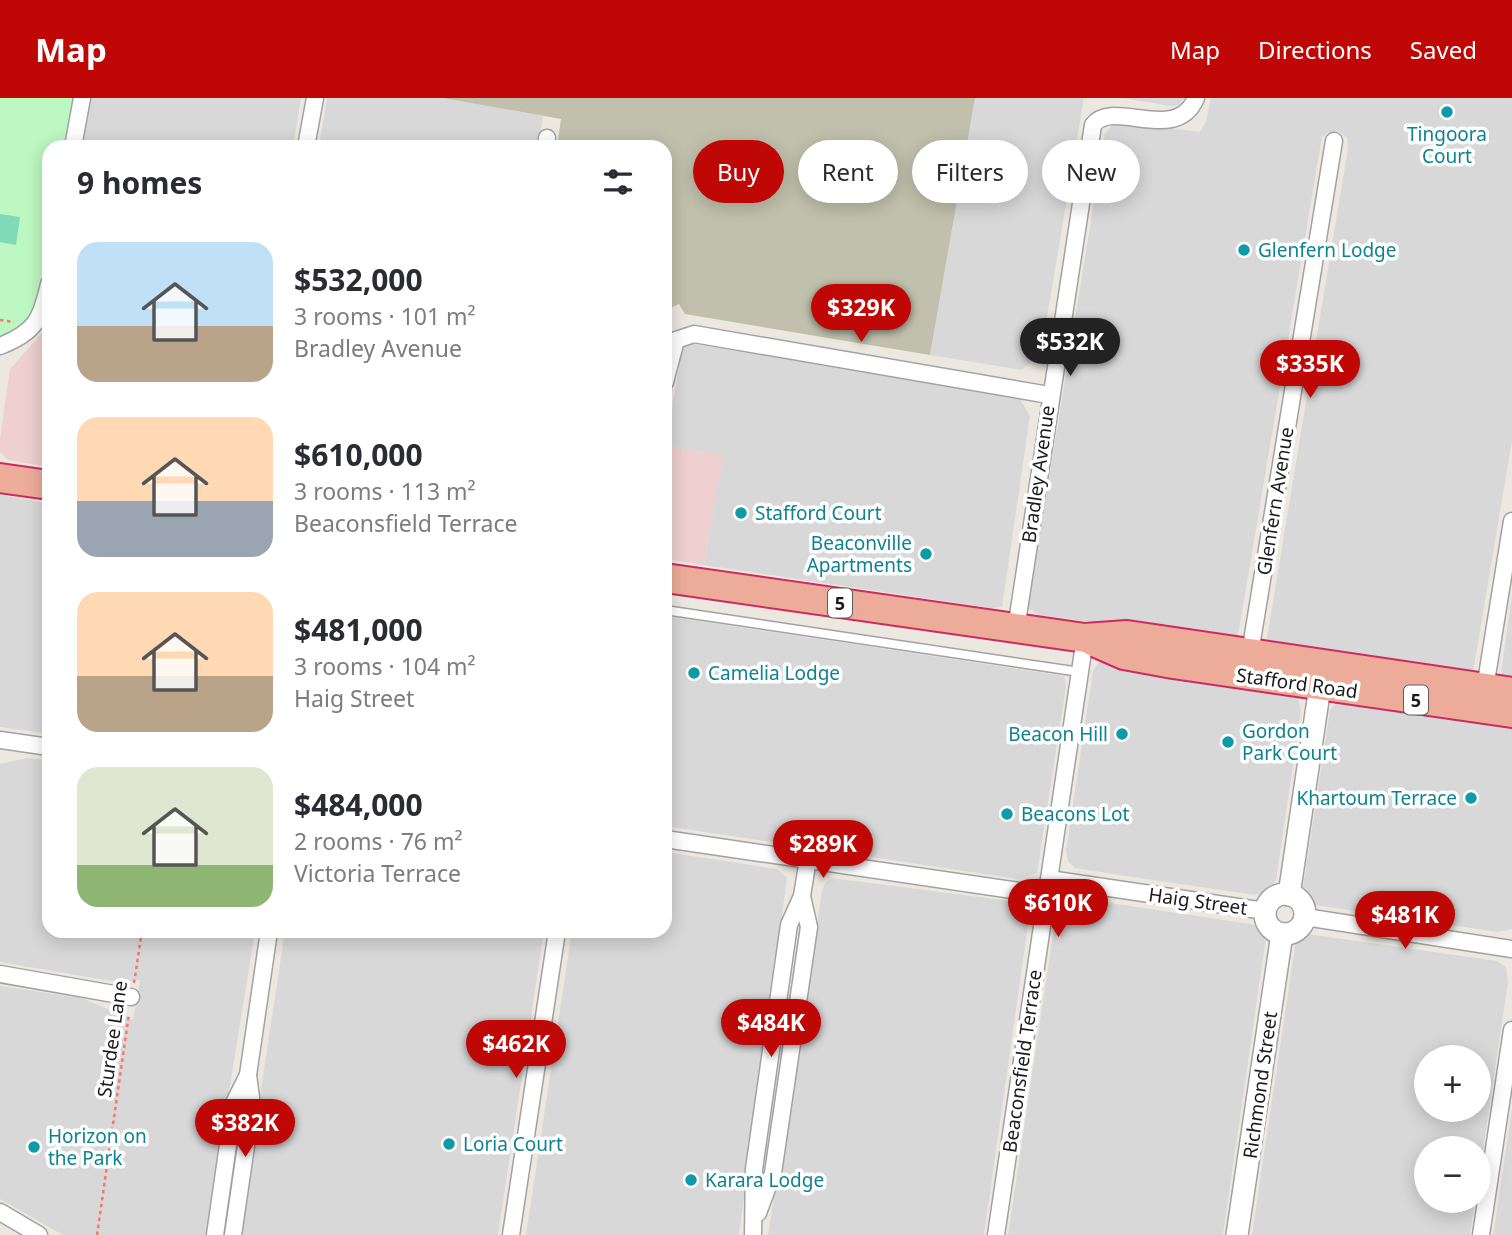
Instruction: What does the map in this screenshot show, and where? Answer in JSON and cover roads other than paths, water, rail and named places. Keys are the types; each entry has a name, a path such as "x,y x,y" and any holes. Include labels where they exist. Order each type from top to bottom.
{"highway":[{"path":"0,478 42,484"},
{"name":"Stafford Road","path":"672,579 1085,638 1127,635 1250,653 1322,675 1512,713"},
{"name":"Stafford Road","path":"1085,638 1124,655 1498,690"}],"street":[{"path":"74,140 82,98"},
{"path":"307,140 315,98"},
{"name":"Bradley Avenue","path":"1016,629 1049,395 1093,125 1101,114 1120,109 1175,117 1188,112 1196,98"},
{"name":"Glenfern Avenue","path":"1250,653 1334,141"},
{"path":"0,346 17,339 35,325 42,312"},
{"path":"672,355 676,340 694,334 1049,395"},
{"path":"1498,690 1512,521"},
{"name":"Beaconsfield Terrace","path":"996,1235 1085,638"},
{"path":"1289,895 1322,675"},
{"path":"0,740 42,746"},
{"name":"Haig Street","path":"672,840 808,859 1265,911"},
{"path":"754,1228 754,1169 789,925 803,896 808,859"},
{"path":"1289,895 1299,901 1304,917 1294,932 1282,934 1267,923 1265,911 1276,896 1289,895"},
{"path":"1304,917 1512,949"},
{"name":"Richmond Street","path":"1237,1235 1282,934"},
{"path":"233,1235 252,1105 248,1075 268,938"},
{"path":"512,1235 556,938"},
{"path":"0,974 131,997"},
{"path":"1482,1235 1512,1030"},
{"path":"215,1235 234,1103 248,1075"},
{"path":"0,1212 39,1235"}],"lane":[{"path":"672,611 1080,672"}],"place":[{"name":"Tingoora Court","path":"1447,112"},
{"name":"Glenfern Lodge","path":"1244,250"},
{"name":"Stafford Court","path":"741,513"},
{"name":"Beaconville Apartments","path":"926,554"},
{"name":"Camelia Lodge","path":"694,673"},
{"name":"Beacon Hill","path":"1122,734"},
{"name":"Gordon Park Court","path":"1228,742"},
{"name":"Khartoum Terrace","path":"1471,798"},
{"name":"Beacons Lot","path":"1007,814"},
{"name":"Loria Court","path":"449,1144"},
{"name":"Horizon on the Park","path":"34,1147"},
{"name":"Karara Lodge","path":"691,1180"}]}
